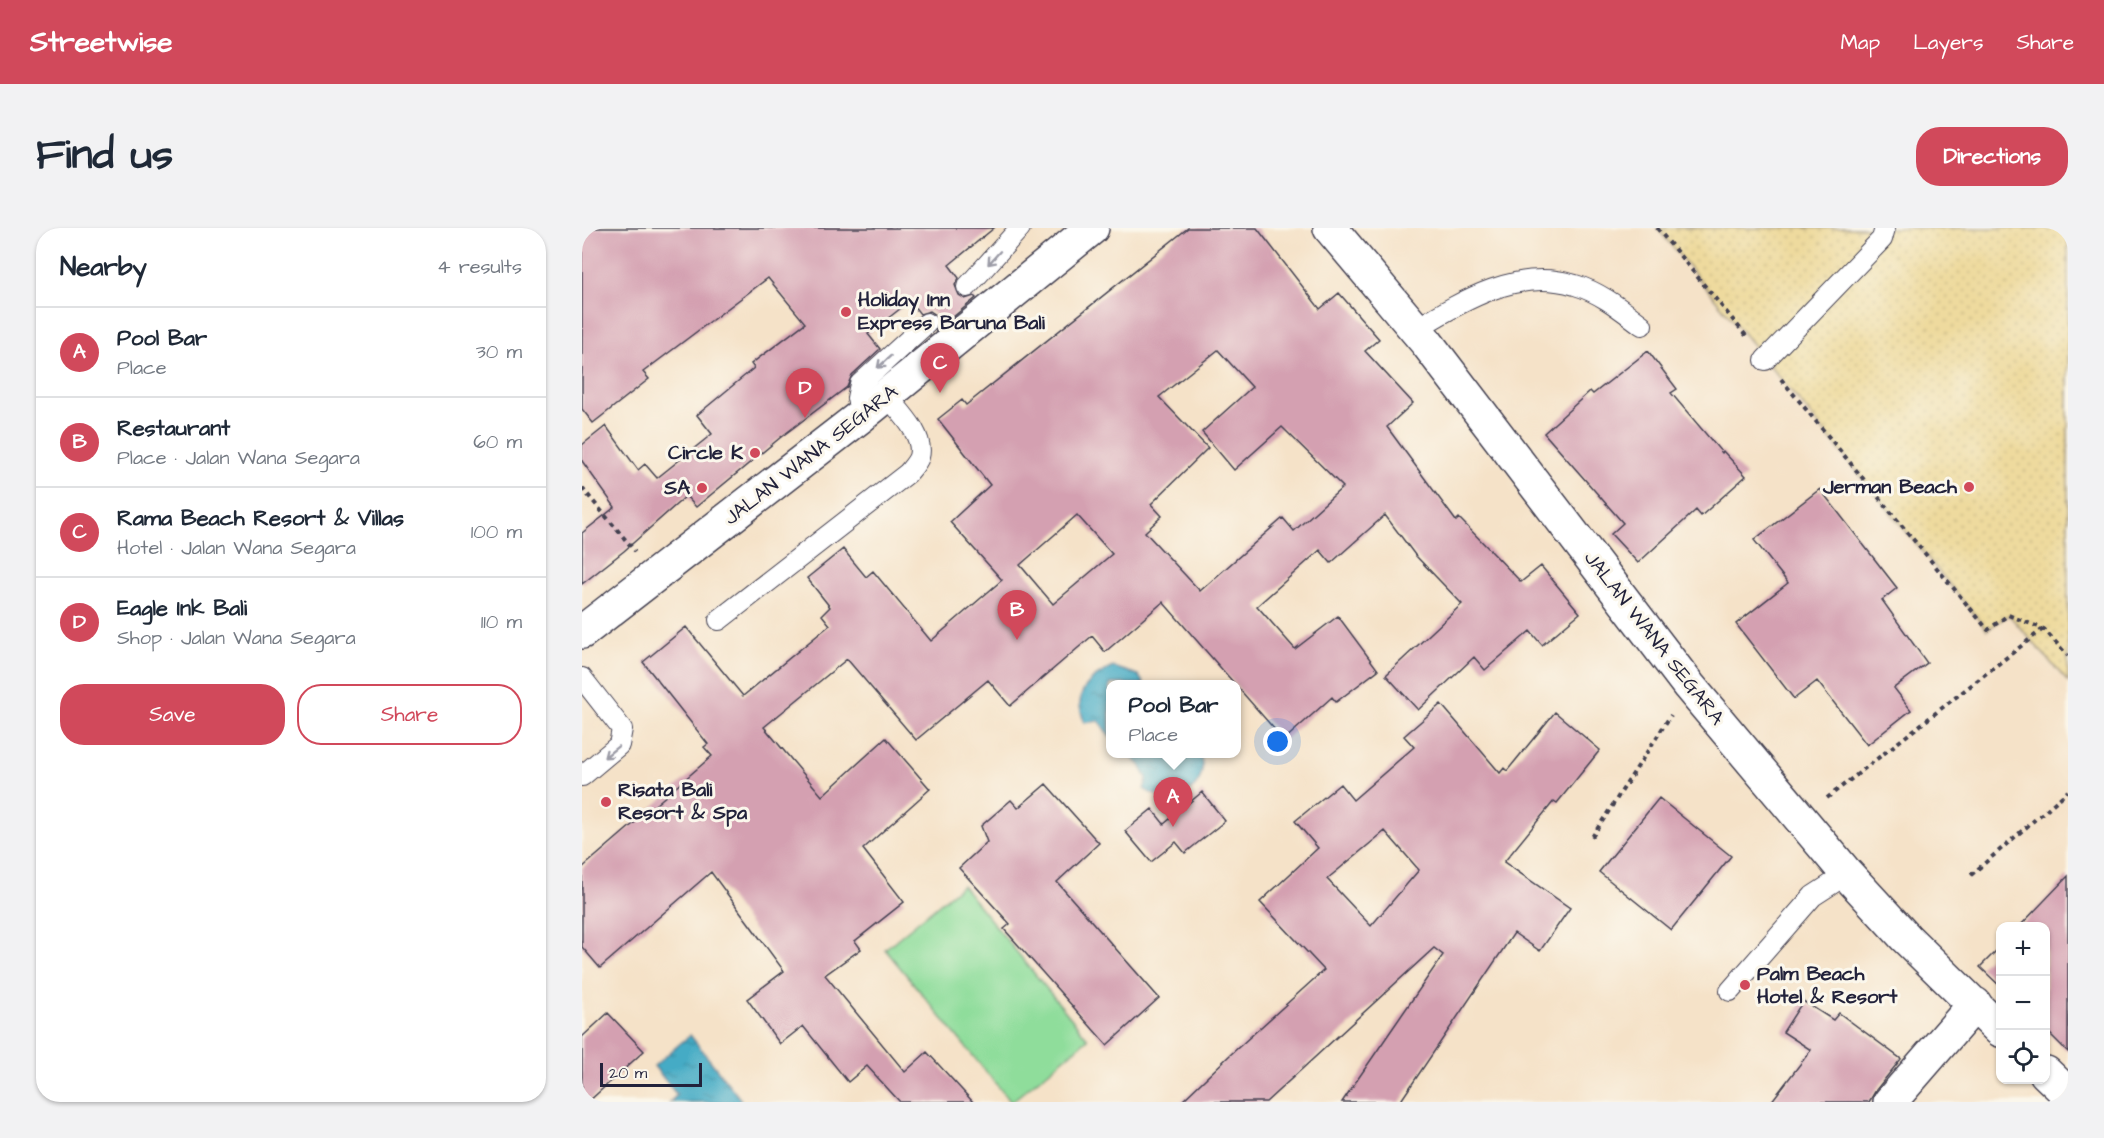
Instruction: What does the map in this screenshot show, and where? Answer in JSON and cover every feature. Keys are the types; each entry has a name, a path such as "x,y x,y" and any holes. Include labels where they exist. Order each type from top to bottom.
{"street":[{"name":"JALAN WANA SEGARA","path":"582,632 861,417 1092,228"},
{"name":"JALAN WANA SEGARA","path":"1330,228 1416,329 1689,686 1847,874 1906,939 1996,1025"},
{"path":"1890,1102 1976,1004"},
{"path":"2050,1077 2068,1094"}],"lane":[{"path":"967,287 1020,228"},
{"path":"1766,360 1882,239 1885,228"},
{"path":"1416,329 1488,291 1516,281 1546,278 1577,285 1603,297 1642,325"},
{"path":"861,417 857,398 860,384 927,323"},
{"path":"719,620 908,473 915,464 919,458 918,440 887,396"},
{"path":"582,678 622,729 619,745 582,776"},
{"path":"1730,991 1813,896 1847,874"}],"path":[{"path":"1657,228 1988,630 2008,615 2044,628 2068,656"},
{"path":"582,488 641,558"},
{"path":"1802,819 2044,628"},
{"path":"1592,837 1689,686"},
{"path":"1971,875 2068,791"}],"green space":[{"path":"962,885 1088,1039 1011,1102 885,949"}],"sand":[{"name":"Jerman Beach","path":"1657,228 2068,228 2068,682 2009,615 1987,630"}],"water":[{"path":"1113,667 1138,675 1141,680 1106,680 1106,731 1099,721 1084,723 1080,709 1081,697 1086,685"},
{"path":"1132,758 1201,758 1202,767 1195,786 1177,796 1166,797 1155,795 1144,789 1147,779 1140,765"},
{"path":"690,1035 741,1100 738,1102 670,1102 677,1095 654,1066"}],"building":[{"path":"593,228 994,228 949,265 959,278 955,285 959,295 965,299 974,296 976,298 936,331 939,321 936,315 930,311 920,314 910,301 868,334 880,349 852,375 847,387 781,437 696,507 686,496 624,551 582,584 582,533 615,507 582,461 582,445 606,426 638,470 645,464 657,478 712,434 697,415 754,368 751,364 805,323 768,278 643,372 649,379 593,423 582,409 582,237"},
{"path":"1188,228 1257,228 1320,309 1339,293 1379,339 1365,351 1413,403 1387,427 1456,521 1459,518 1521,582 1541,566 1580,613 1542,645 1530,631 1485,670 1474,657 1418,710 1386,675 1462,604 1415,555 1385,515 1331,563 1320,550 1257,606 1295,649 1338,616 1378,670 1336,702 1332,697 1284,740 1241,691 1241,680 1231,680 1163,602 1105,652 1092,636 1010,706 988,680 916,740 847,659 764,727 822,796 886,738 930,789 863,849 904,902 855,941 861,949 825,975 905,1072 927,1052 973,1102 900,1102 867,1066 848,1082 803,1026 780,1044 747,999 784,971 711,872 600,968 582,947 582,868 712,756 704,747 708,744 643,662 686,627 743,696 830,625 822,615 830,607 807,578 843,549 866,577 873,571 931,641 1002,580 950,522 990,485 938,419 962,400 966,405","holes":["1218,350 1252,387 1202,432 1234,470 1282,427 1343,487 1294,531 1283,518 1200,591 1145,532 1162,516 1151,504 1208,448 1159,397","1077,515 1112,554 1053,604 1020,565"]},
{"path":"1648,351 1677,389 1671,393 1722,453 1723,451 1746,476 1701,516 1696,510 1638,563 1611,534 1623,523 1544,433 1590,391 1593,394"},
{"path":"1820,489 1897,588 1882,600 1927,663 1894,688 1911,710 1867,745 1817,681 1794,699 1736,624 1788,583 1754,540"},
{"path":"1441,704 1500,773 1504,768 1507,771 1555,712 1600,750 1557,803 1554,801 1504,862 1570,908 1540,951 1514,933 1400,1102 1342,1102 1443,955 1434,948 1266,1102 1181,1102 1324,970 1260,902 1318,848 1295,821 1340,784 1353,800 1414,747 1404,736","holes":["1385,831 1419,870 1371,926 1327,879"]},
{"path":"1046,784 1099,843 1057,882 1159,998 1107,1045 1004,929 1010,924 959,868 987,842 981,826 1011,800 1018,808"},
{"path":"1202,792 1225,821 1185,853 1176,842 1151,862 1125,831 1152,809 1164,824"},
{"path":"1659,798 1731,856 1671,930 1599,872"},
{"path":"2068,876 2068,1052 2050,1034 2050,922 2024,922"},
{"path":"1996,951 1996,982 1980,967"},
{"path":"1803,1001 1833,1020 1839,1013 1901,1059 1869,1102 1771,1102 1811,1050 1783,1032"},
{"path":"608,1013 644,1051 588,1102 582,1102 582,1037"}],"place":[{"name":"Holiday Inn Express Baruna Bali","path":"846,312"},
{"name":"Rama Beach Resort & Villas","path":"940,393"},
{"name":"Eagle Ink Bali","path":"805,418"},
{"name":"Circle K","path":"755,453"},
{"name":"Jerman Beach","path":"1969,487"},
{"name":"SA","path":"702,488"},
{"name":"Restaurant","path":"1017,640"},
{"name":"Risata Bali Resort & Spa","path":"606,802"},
{"name":"Pool Bar","path":"1173,827"},
{"name":"Palm Beach Hotel & Resort","path":"1745,985"}]}
